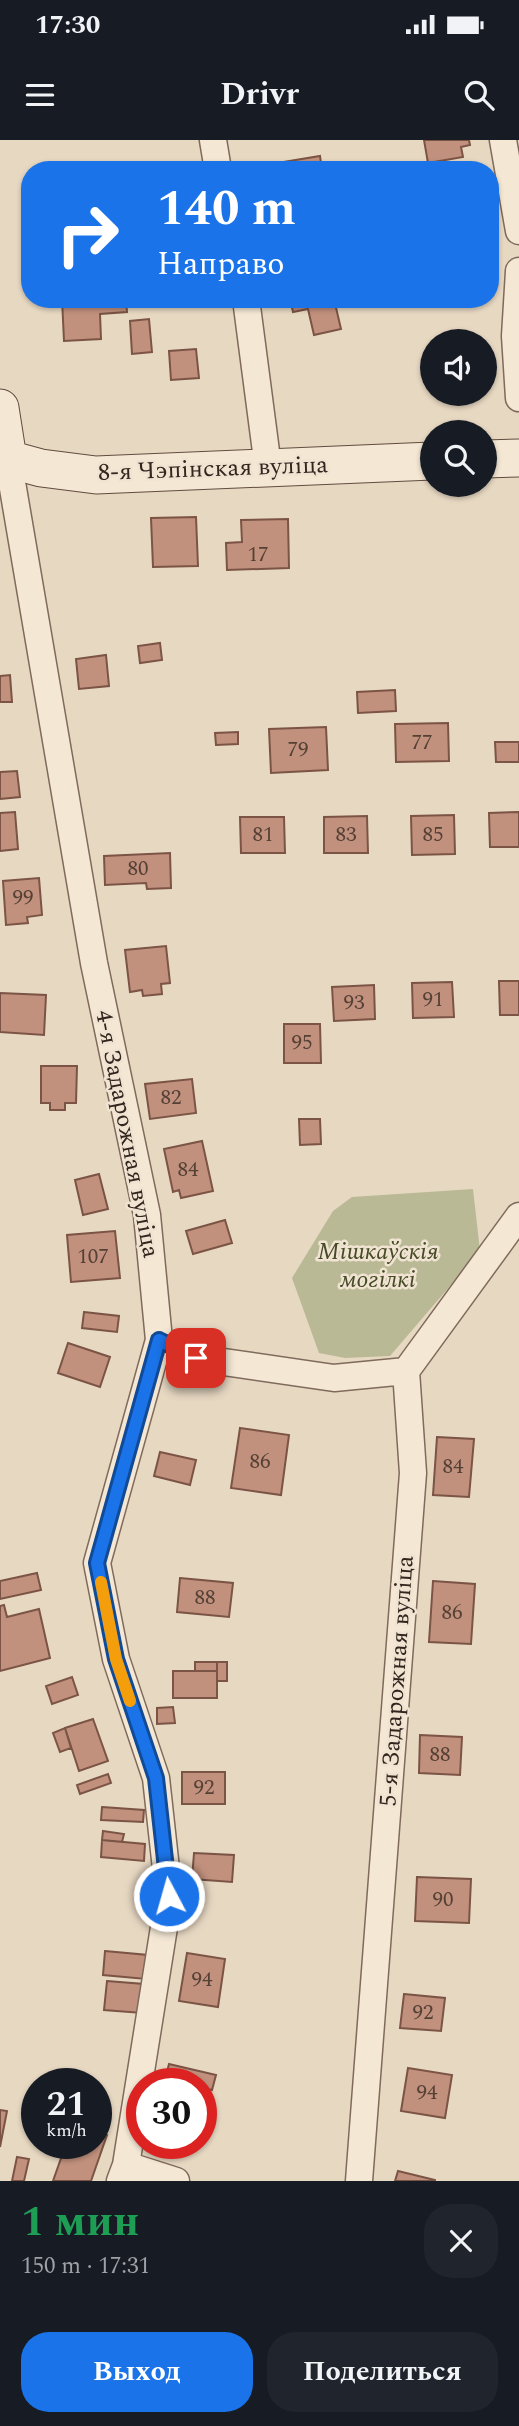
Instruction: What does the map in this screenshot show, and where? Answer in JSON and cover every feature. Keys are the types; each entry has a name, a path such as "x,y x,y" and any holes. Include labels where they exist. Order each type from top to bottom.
{"main road":[{"name":"4-я Задарожная вуліца","path":"0,408 4,463"},
{"path":"497,459 519,458"},
{"name":"8-я Чэпінская вуліца","path":"4,463 96,475 420,461"}],"street":[{"path":"212,140 216,161"},
{"path":"503,140 519,231"},
{"path":"519,271 515,336 519,398"},
{"path":"247,308 268,467"},
{"name":"4-я Задарожная вуліца","path":"4,463 94,963 147,1215 159,1340 97,1563 116,1659 156,1778 169,1896 123,2173"},
{"path":"159,1340 196,1358 334,1378 406,1371 519,1216"},
{"name":"5-я Задарожная вуліца","path":"359,2181 413,1473 406,1371"},
{"path":"123,2173 176,2181"}],"green space":[{"name":"Мішкаўскія могілкі","path":"473,1189 480,1251 390,1356 345,1358 319,1353 292,1278 333,1211 352,1197"}],"building":[{"path":"424,140 469,140 470,145 461,147 463,157 428,161"},
{"path":"320,156 321,161 289,161"},
{"path":"62,308 127,308 127,312 100,314 101,339 64,341"},
{"path":"292,308 336,308 341,329 314,335 308,309 293,312"},
{"path":"149,319 152,352 132,354 130,321"},
{"path":"196,349 199,378 171,380 169,351"},
{"path":"196,517 198,566 153,567 151,518"},
{"path":"288,519 289,568 227,570 226,543 242,542 241,520"},
{"path":"160,643 162,660 140,663 138,646"},
{"path":"106,655 109,686 79,689 76,659"},
{"path":"10,675 12,702 0,702 0,676"},
{"path":"395,690 396,711 358,713 357,692"},
{"path":"448,723 449,761 396,762 395,724"},
{"path":"326,727 328,770 271,773 269,729"},
{"path":"238,732 238,744 216,745 215,733"},
{"path":"495,742 519,742 519,762 496,762"},
{"path":"17,771 20,797 0,799 0,772"},
{"path":"15,812 18,849 0,851 0,813"},
{"path":"519,812 519,847 490,847 489,813"},
{"path":"454,815 455,854 412,855 411,816"},
{"path":"367,816 368,853 324,853 324,817"},
{"path":"240,817 284,817 285,853 241,853"},
{"path":"170,853 171,888 147,889 146,883 105,885 104,856"},
{"path":"39,878 42,915 27,917 28,923 6,925 3,881"},
{"path":"166,946 170,983 161,984 162,994 143,996 142,990 130,992 125,950"},
{"path":"499,981 519,981 519,1015 500,1015"},
{"path":"452,982 454,1017 413,1018 412,983"},
{"path":"374,985 375,1019 334,1021 332,987"},
{"path":"0,993 46,995 44,1035 0,1032"},
{"path":"284,1024 320,1024 321,1063 284,1063"},
{"path":"41,1066 77,1066 76,1103 65,1103 65,1110 50,1110 50,1103 41,1103"},
{"path":"192,1079 196,1113 150,1119 145,1084"},
{"path":"299,1119 320,1119 321,1144 300,1145"},
{"path":"202,1141 213,1191 181,1198 179,1190 173,1192 164,1149"},
{"path":"99,1174 108,1209 83,1215 75,1180"},
{"path":"225,1220 232,1243 193,1254 186,1231"},
{"path":"115,1231 120,1278 71,1282 67,1235"},
{"path":"84,1312 119,1316 117,1332 82,1328"},
{"path":"68,1343 110,1357 100,1387 58,1373"},
{"path":"240,1428 289,1435 281,1495 231,1488"},
{"path":"437,1437 474,1439 469,1497 433,1495"},
{"path":"160,1452 196,1460 190,1485 154,1476"},
{"path":"37,1573 41,1590 0,1599 0,1581"},
{"path":"180,1578 233,1583 229,1617 177,1612"},
{"path":"433,1581 475,1584 471,1644 429,1642"},
{"path":"4,1605 7,1617 39,1609 50,1658 0,1671 0,1606"},
{"path":"195,1662 217,1662 217,1671 195,1671"},
{"path":"217,1662 227,1662 227,1681 217,1681"},
{"path":"173,1671 217,1671 217,1698 173,1698"},
{"path":"72,1677 78,1695 52,1704 46,1686"},
{"path":"173,1707 175,1723 157,1724 157,1708"},
{"path":"93,1719 108,1761 79,1771 65,1728"},
{"path":"65,1728 71,1748 60,1752 53,1733"},
{"path":"420,1735 462,1737 460,1775 419,1773"},
{"path":"182,1772 225,1772 225,1804 182,1804"},
{"path":"108,1774 111,1783 80,1794 77,1785"},
{"path":"102,1807 144,1810 143,1822 101,1820"},
{"path":"103,1831 124,1834 122,1842 102,1840"},
{"path":"102,1840 145,1844 144,1861 101,1857"},
{"path":"194,1853 234,1855 232,1882 192,1879"},
{"path":"417,1877 471,1879 469,1923 415,1921"},
{"path":"105,1951 148,1955 146,1979 103,1975"},
{"path":"187,1953 225,1959 218,2007 179,2001"},
{"path":"107,1981 144,1984 142,2013 104,2010"},
{"path":"404,1994 445,1998 441,2031 400,2028"},
{"path":"169,2064 186,2068 168,2068"},
{"path":"408,2068 452,2075 445,2118 401,2111"},
{"path":"0,2110 7,2111 0,2147"},
{"path":"17,2157 29,2159 24,2181 12,2181"},
{"path":"61,2159 99,2159 91,2181 53,2181"},
{"path":"398,2171 435,2180 435,2181 395,2181"}],"slow traffic":[{"path":"101,1582 116,1659 130,1701"}],"route":[{"path":"169,1896 156,1778 116,1659 97,1563 159,1340 196,1358"}]}
